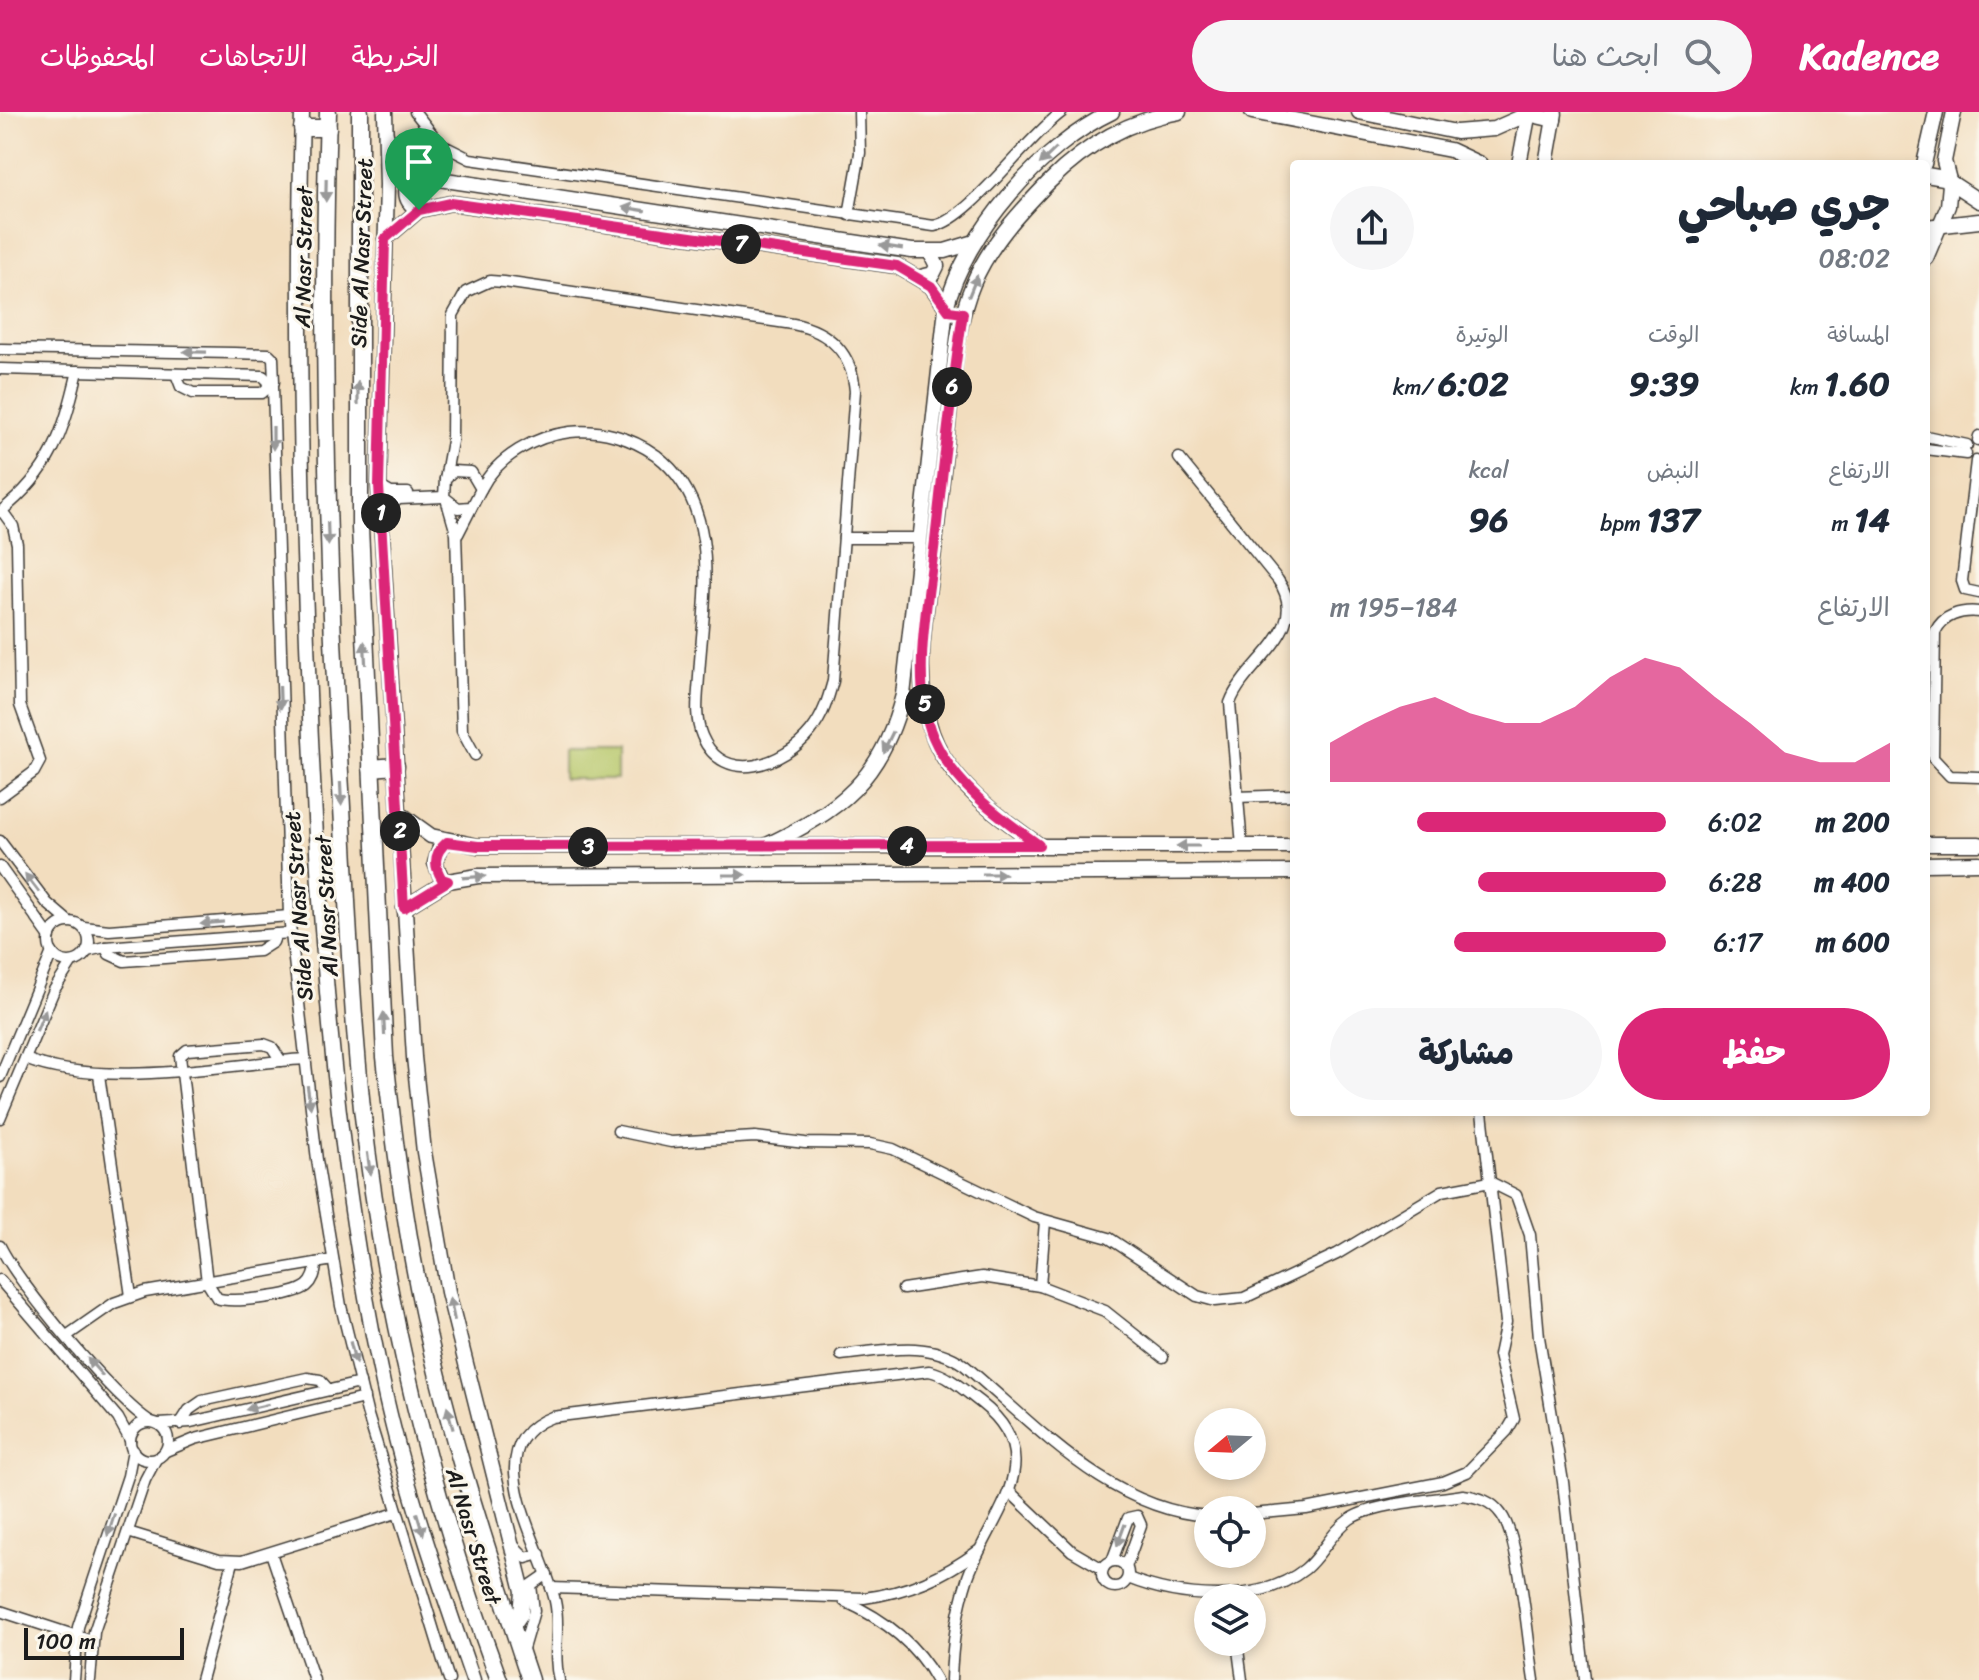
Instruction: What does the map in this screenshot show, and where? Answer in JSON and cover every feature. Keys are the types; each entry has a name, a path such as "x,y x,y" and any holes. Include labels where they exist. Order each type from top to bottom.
{"main road":[{"name":"Al Nasr Street","path":"360,112 358,453 385,1057 405,1209 423,1311 442,1387 530,1680"},
{"path":"302,120 328,120"},
{"name":"Al Nasr Street","path":"328,120 324,348 327,526 362,1109 376,1212 408,1377 454,1547 499,1680"},
{"path":"371,768 396,766"}],"street":[{"name":"Side Al Nasr Street","path":"385,112 379,486 415,1073 434,1216 458,1337 524,1599 521,1614 512,1627"},
{"path":"415,112 440,144 470,159 924,225 945,224 961,212 1030,139 1062,112"},
{"path":"849,215 860,153 859,112"},
{"path":"760,848 819,820 868,775 887,745 903,695 946,308 960,266 1040,163 1080,130 1112,112"},
{"path":"1039,845 995,813 954,772 932,736 924,698 927,618 963,313 978,272 1034,197 1077,157 1121,130 1179,112"},
{"path":"1252,112 1450,150 1471,160"},
{"path":"1359,112 1466,132 1494,129 1528,113 1555,116 1547,160"},
{"path":"1925,160 1936,112"},
{"path":"1933,227 1948,206 1950,184 1944,161 1954,112"},
{"path":"1520,160 1528,113"},
{"name":"Side Al Nasr Street","path":"302,120 304,557 318,905 331,1053 354,1223 387,1400 420,1524 473,1680"},
{"path":"385,133 402,161 419,173 439,179 930,252 976,242 985,242 994,247"},
{"path":"419,173 409,180 405,192 409,203 419,210"},
{"path":"1930,175 1936,174 1979,201"},
{"path":"385,239 419,210 451,203 897,266 921,277 954,314 963,313"},
{"path":"1933,227 1979,221"},
{"path":"921,277 933,274 937,266 930,252"},
{"path":"457,544 470,507 478,500 481,489 498,466 543,438 589,431 633,442 649,451 677,475 696,506 705,542 698,724 710,750 733,766 747,768 782,756 797,745 821,717 833,681 854,375 849,361 828,337 799,325 504,282 478,285 458,302 453,315 452,441 444,492 457,544 462,731 475,755"},
{"path":"0,349 272,356 289,916 304,1059 333,1260 360,1383 396,1513 449,1680"},
{"path":"32,350 32,370"},
{"path":"131,373 132,352"},
{"path":"234,353 234,375"},
{"path":"0,369 263,376 273,386"},
{"path":"0,797 34,772 40,761 20,705 17,544 13,526 1,511 43,469 55,450 78,371"},
{"path":"176,374 181,387 193,393 262,393 273,386"},
{"path":"1930,437 1967,450 1978,461 1962,581 1965,590 1979,593"},
{"path":"1930,449 1967,450 1979,439"},
{"path":"452,441 481,489"},
{"path":"1179,458 1278,580 1289,601 1286,624 1237,688 1230,703 1242,846"},
{"path":"444,492 453,471 498,466"},
{"path":"379,486 397,494 444,492"},
{"path":"444,492 458,508 470,507"},
{"path":"381,512 399,499 444,492"},
{"path":"844,538 920,538"},
{"path":"1979,612 1950,616 1939,623 1935,632 1932,738 1933,758 1941,770 1950,776 1979,777"},
{"path":"1236,797 1290,795"},
{"path":"399,813 431,836 447,842 478,846 1290,846"},
{"path":"0,841 47,903 68,921 84,927 109,930 289,916"},
{"path":"447,842 436,855 435,863 442,879 448,881"},
{"path":"1930,844 1979,844"},
{"path":"1930,864 1979,863"},
{"path":"0,867 50,937 52,952 6,1050 0,1077"},
{"path":"404,908 448,881 478,876 1290,872"},
{"path":"239,920 241,937"},
{"path":"50,937 58,924 68,921"},
{"path":"84,927 89,936 87,951"},
{"path":"0,1118 54,990 72,962 87,951 105,947 291,933"},
{"path":"105,947 116,959 124,961 244,952 267,948 276,934"},
{"path":"52,952 61,960 72,962"},
{"path":"281,1061 268,1045 187,1050 180,1056 207,1282 217,1298 235,1302 302,1290 314,1279 316,1263"},
{"path":"25,1059 61,1071 99,1075 304,1059"},
{"path":"99,1075 131,1296"},
{"path":"1266,1513 1306,1509 1452,1480 1474,1467 1510,1427 1514,1408 1499,1355 1506,1322 1482,1116"},
{"path":"618,1131 671,1142 755,1137 805,1143 881,1146 905,1154 1045,1221 1109,1238 1197,1296 1225,1302 1244,1298 1349,1248 1432,1196 1471,1183 1490,1182 1516,1195 1527,1220 1539,1337 1562,1472 1585,1680"},
{"path":"1040,1286 1045,1221"},
{"path":"0,1246 21,1281 127,1403 155,1423 169,1439 166,1451"},
{"path":"68,1335 98,1313 131,1296 333,1260"},
{"path":"903,1289 982,1277 1040,1286 1105,1311 1163,1357"},
{"path":"0,1280 118,1418 140,1458 156,1459"},
{"path":"841,1355 917,1348 946,1354 964,1365 1107,1484 1152,1506 1194,1514"},
{"path":"559,1680 554,1651 557,1617 551,1588 513,1466 520,1440 539,1422 552,1417 929,1371 947,1377 1001,1421 1015,1455 1010,1492 979,1550 960,1604 951,1680"},
{"path":"180,1424 189,1410 202,1401 314,1377 329,1390"},
{"path":"74,1680 76,1636 136,1426 180,1424 360,1383"},
{"path":"298,1397 302,1413"},
{"path":"90,1680 92,1641 156,1459 166,1451 195,1439 364,1398"},
{"path":"1010,1492 1072,1551 1177,1592 1194,1593"},
{"path":"1266,1588 1292,1578 1315,1559 1341,1526 1360,1514 1463,1495 1477,1497 1490,1502 1508,1523 1534,1680"},
{"path":"128,1532 233,1562 396,1513"},
{"path":"1137,1516 1141,1525 1127,1573 1119,1587 1110,1586 1103,1577 1108,1565 1128,1518 1137,1516"},
{"path":"510,1541 526,1558 540,1554"},
{"path":"551,1588 864,1598 913,1588 937,1578 979,1550"},
{"path":"271,1553 314,1680"},
{"path":"201,1680 233,1562"},
{"path":"521,1654 534,1611 531,1585 547,1574"},
{"path":"838,1599 882,1621 902,1637 936,1680"},
{"path":"0,1611 92,1641"},
{"path":"1239,1656 1243,1679"}],"green space":[{"path":"563,751 617,751 617,779 563,779"}],"route":[{"path":"451,203 897,266 921,277 940,296 949,311 963,313 923,654 924,698 932,736 954,772 995,813 1039,845 760,848 478,846 447,842 440,847 435,863 442,879 448,881 404,908 379,486 379,387 385,239 394,228 419,210 451,203"}]}
